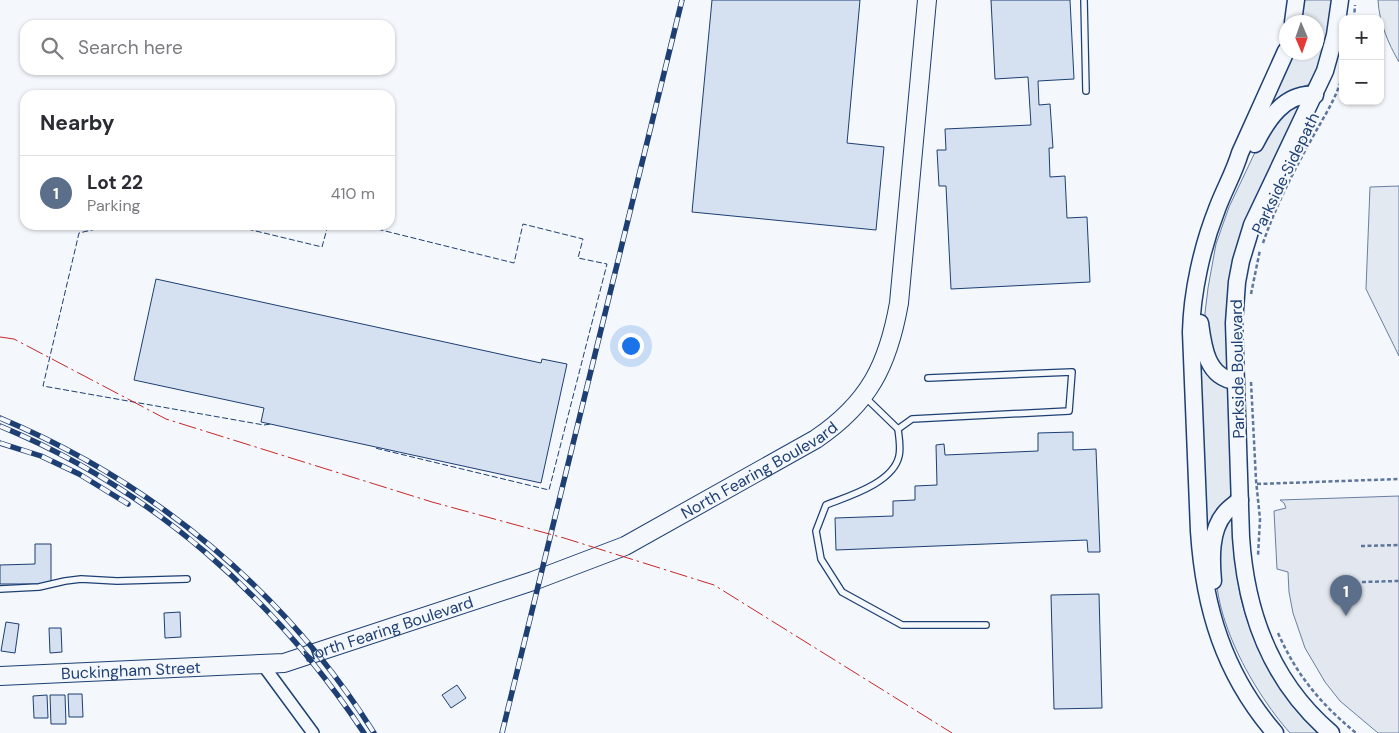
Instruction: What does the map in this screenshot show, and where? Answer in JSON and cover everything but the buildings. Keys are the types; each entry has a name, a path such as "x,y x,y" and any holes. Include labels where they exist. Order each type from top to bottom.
{"main road":[{"name":"North Fearing Boulevard","path":"264,665 284,663 316,653 532,581 625,546 816,439 850,413 864,396 876,375 887,354 894,333 899,303 927,0"},
{"name":"Buckingham Street","path":"0,676 264,665"}],"street":[{"path":"1294,15 1296,0"},
{"name":"Parkside Boulevard","path":"1330,733 1293,693 1277,669 1262,640 1249,598 1244,572 1240,500 1234,305 1244,250 1260,206 1315,95 1331,52 1340,0"},
{"path":"1275,733 1243,689 1226,655 1206,597 1199,540 1191,346 1196,294 1209,230 1236,168 1240,152 1282,60"},
{"path":"1236,168 1249,156 1270,118 1282,105 1298,96 1315,95"},
{"path":"1196,294 1206,355 1213,369 1223,378 1236,381"},
{"path":"1217,630 1212,563 1214,539 1222,517 1226,511 1240,500"},
{"path":"264,665 313,733"}],"lane":[{"path":"1084,0 1086,91"},
{"path":"898,429 912,419 1069,411 1072,372 928,378"},
{"path":"864,396 898,429 899,456 894,470 866,490 826,505 816,531 821,559 842,592 902,625 986,625"},
{"path":"0,589 39,587 81,579 117,581 187,579"}],"path":[{"path":"1354,15 1355,0"},
{"name":"Parkside Sidepath","path":"1251,299 1261,248 1270,223 1339,88"},
{"path":"1251,373 1260,519 1259,560"},
{"path":"1257,484 1399,479"},
{"path":"1360,546 1399,545"},
{"path":"1362,582 1399,581"},
{"path":"1277,632 1291,660 1309,688 1356,733"}],"shaded area":[{"path":"1304,0 1332,0 1324,45 1324,15 1302,15"},
{"path":"1378,0 1399,0 1399,62 1385,32 1384,15 1380,15"},
{"path":"1291,60 1320,60 1310,84 1296,89 1273,103 1273,99"},
{"path":"1301,104 1245,222 1237,247 1227,298 1228,353 1227,370 1223,370 1206,341 1205,313 1216,244 1229,207 1258,146 1281,112"},
{"path":"1399,186 1399,356 1366,289 1370,187"},
{"path":"1202,363 1228,388 1232,492 1229,498 1219,507 1210,529 1207,531 1200,364"},
{"path":"1399,496 1399,733 1378,733 1340,701 1325,682 1305,648 1293,613 1288,572 1277,569 1274,511 1286,508 1280,500"},
{"path":"1231,518 1241,597 1255,640 1264,660 1289,699 1319,733 1290,733 1260,693 1233,643 1217,590 1216,565 1220,541"}],"railway":[{"path":"502,733 682,0"},
{"path":"0,418 56,444 111,474 162,509 211,547 257,588 300,633 339,682 374,733"},
{"path":"0,426 56,452 108,481 158,515 205,552 249,593 291,637 329,683 364,733"},
{"path":"0,443 41,456 79,474 128,504"}],"fence":[{"path":"375,448 549,490 607,264 578,258 583,239 523,224 514,263 381,230"},
{"path":"92,230 79,233 43,386 264,425 271,424"},
{"path":"252,230 322,247 327,230"}],"power":[{"path":"0,337 14,339 166,419 432,502 564,538 714,585 952,733"}],"place":[{"name":"Lot 22","path":"1346,616"}]}
